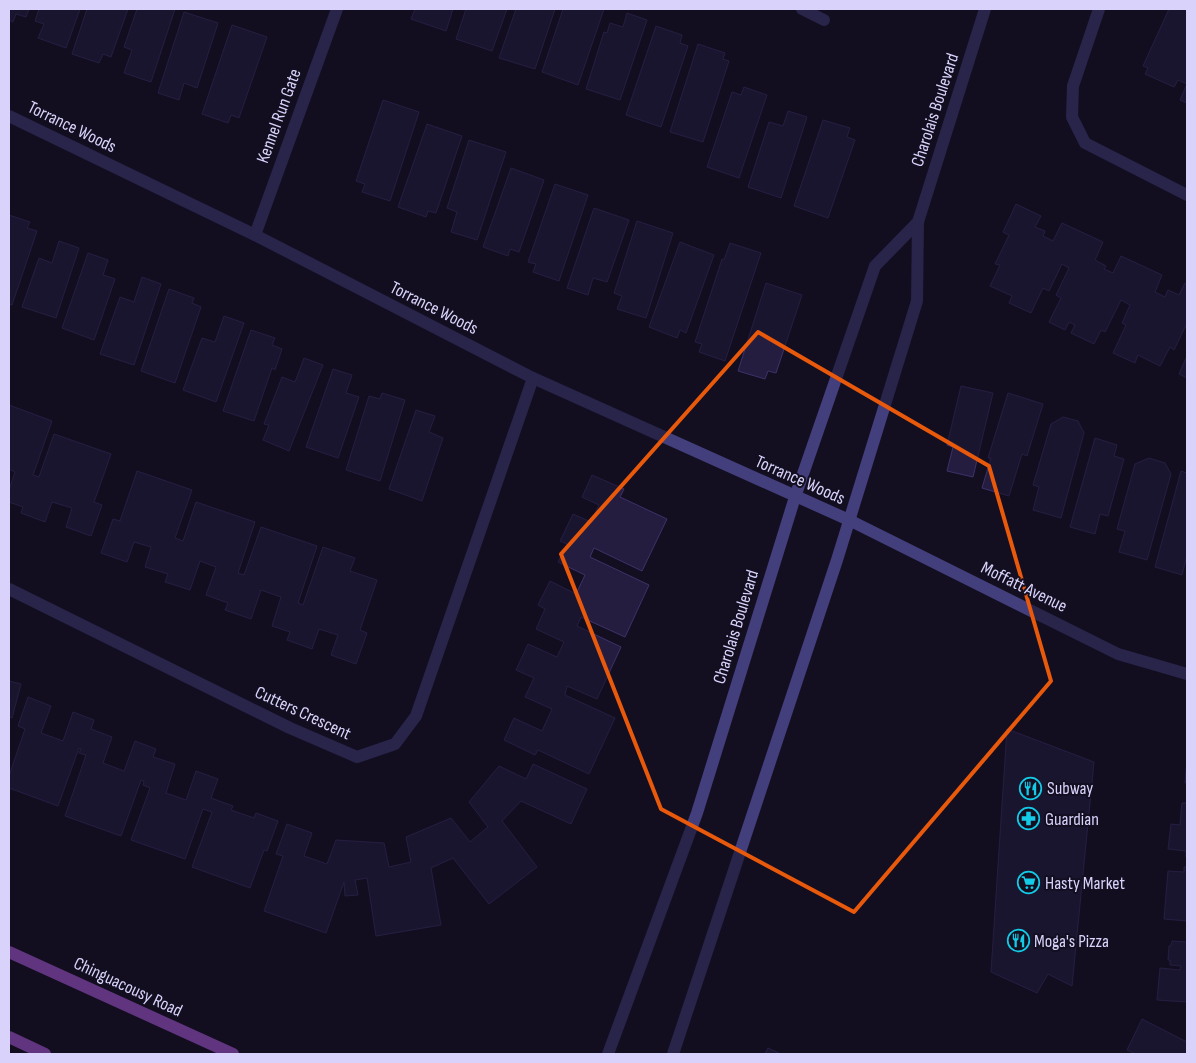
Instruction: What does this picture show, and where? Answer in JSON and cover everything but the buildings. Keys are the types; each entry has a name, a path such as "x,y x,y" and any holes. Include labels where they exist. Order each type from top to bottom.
{"main road":[{"name":"Chinguacousy Road","path":"9,952 232,1054"},
{"path":"9,1037 45,1054"}],"street":[{"name":"Kennel Run Gate","path":"254,235 337,9"},
{"path":"802,9 824,20"},
{"name":"Charolais Boulevard","path":"673,1054 849,520 916,301 918,222 986,9"},
{"path":"1098,9 1073,86 1072,117 1085,143 1187,195"},
{"name":"Torrance Woods","path":"9,116 254,235 533,378 849,520"},
{"name":"Charolais Boulevard","path":"608,1054 697,813 795,497 875,266 918,222"},
{"name":"Cutters Crescent","path":"9,589 290,728 357,757 395,744 416,716 533,378"},
{"name":"Moffatt Avenue","path":"849,520 1118,654 1187,674"}],"highlighted area":[{"path":"758,332 989,466 1051,681 854,912 661,809 561,554"}],"place":[{"name":"Subway","path":"1031,788"},
{"name":"Guardian","path":"1029,819"},
{"name":"Hasty Market","path":"1029,883"},
{"name":"Moga's Pizza","path":"1018,941"}]}
